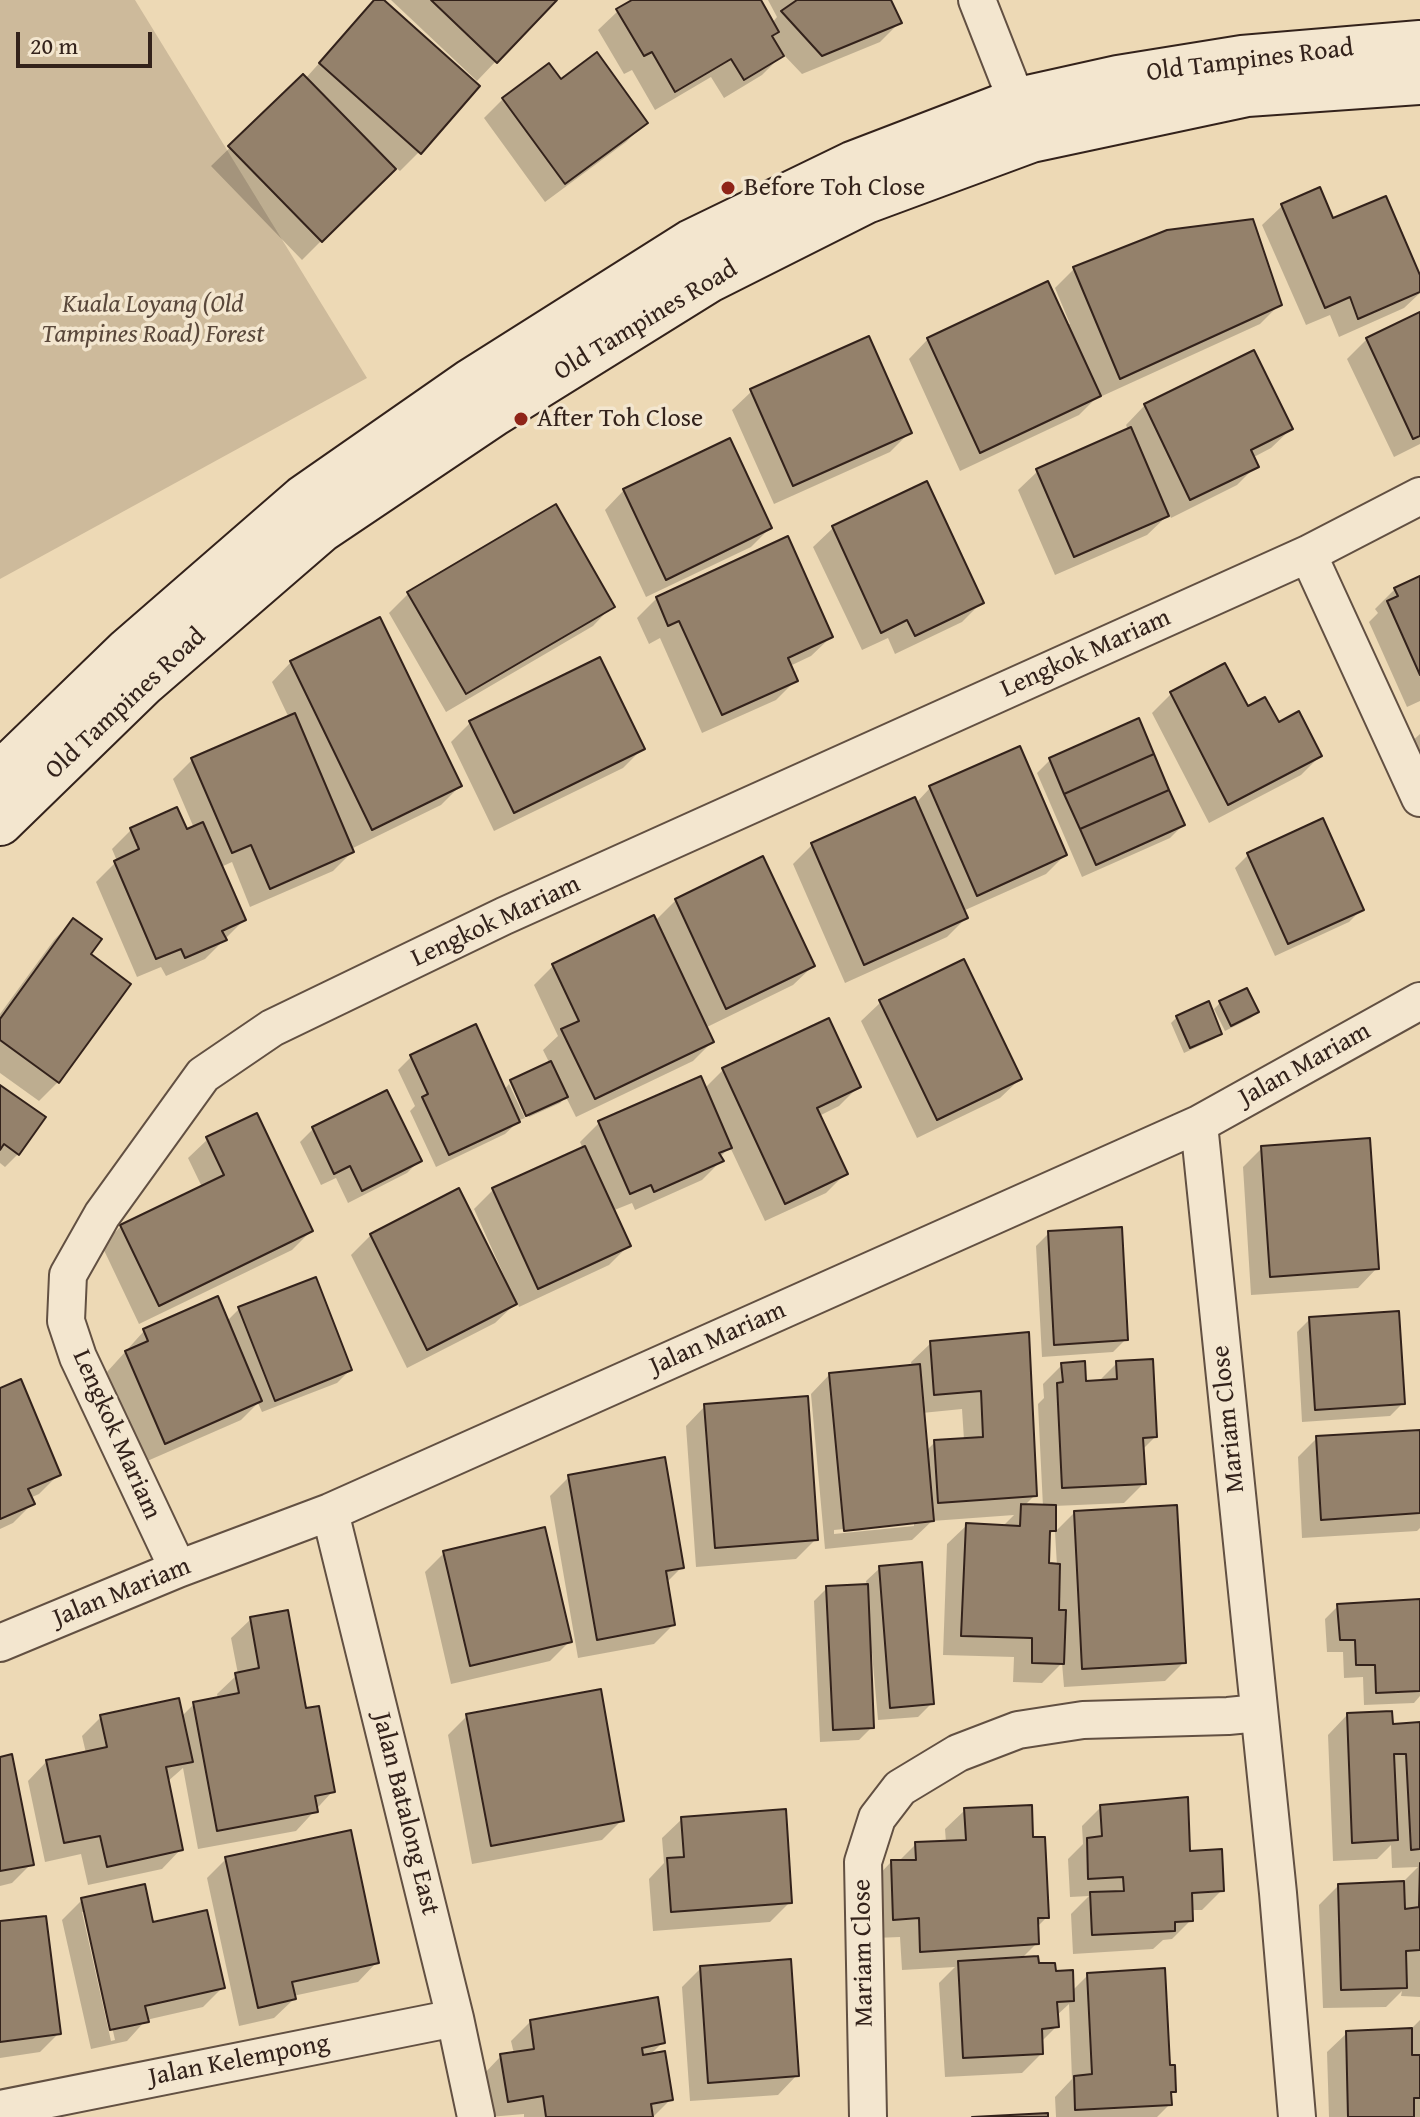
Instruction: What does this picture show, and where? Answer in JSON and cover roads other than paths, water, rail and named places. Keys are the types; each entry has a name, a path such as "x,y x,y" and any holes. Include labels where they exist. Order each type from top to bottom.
{"street":[{"path":"977,0 1025,120"},
{"name":"Old Tampines Road","path":"0,823 144,683 321,530 482,421 709,280 1025,120 1118,78 1242,58 1420,43"},
{"name":"Old Tampines Road","path":"0,774 128,650 303,498 471,381 691,242 852,164 1025,120 1247,94 1420,82"},
{"name":"Lengkok Mariam","path":"178,1569 78,1357 66,1321 68,1275 102,1215 203,1075 272,1028 491,923 1308,554 1420,496"},
{"path":"1308,554 1420,798"},
{"name":"Jalan Mariam","path":"0,1643 178,1569 330,1512 1199,1124 1420,1001"},
{"name":"Mariam Close","path":"1199,1124 1278,1893 1297,2117"},
{"name":"Jalan Batalong East","path":"330,1512 455,2018 476,2117"},
{"name":"Mariam Close","path":"868,2117 863,1862 877,1818 900,1788 958,1753 1018,1730 1083,1720 1259,1713"},
{"name":"Jalan Kelempong","path":"16,2110 455,2018"}],"place":[{"name":"Before Toh Close","path":"728,188"},
{"name":"After Toh Close","path":"521,419"}],"park label":[{"name":"Kuala Loyang (Old Tampines Road) Forest","path":"153,320"}]}
